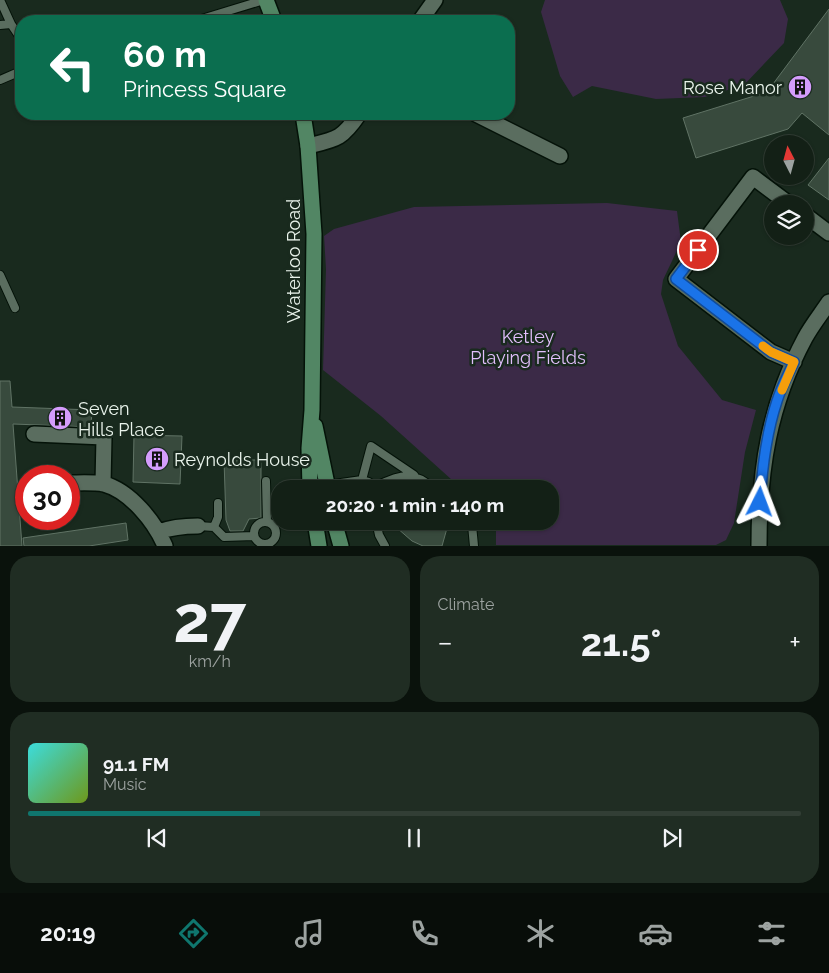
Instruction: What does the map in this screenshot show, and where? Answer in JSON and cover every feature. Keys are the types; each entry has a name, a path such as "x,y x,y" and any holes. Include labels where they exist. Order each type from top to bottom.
{"street":[{"path":"265,0 271,15"},
{"path":"424,15 434,0"},
{"name":"Waterloo Road","path":"304,120 308,146 314,234 310,480"},
{"path":"308,146 339,137 348,130 355,120"},
{"path":"488,120 560,156"},
{"path":"777,195 753,177 676,279 771,352 794,362"},
{"path":"814,222 829,233"},
{"path":"759,546 762,472 768,435 777,402 806,336 829,302"},
{"name":"Waterloo Road","path":"312,410 326,480"},
{"path":"34,434 104,437 104,484"},
{"path":"80,483 104,484 120,493 147,515 162,539 170,528 198,526"},
{"path":"316,530 319,546"},
{"path":"337,530 341,546"}],"lane":[{"path":"0,0 15,30"},
{"path":"215,15 265,0"},
{"path":"0,25 11,24"},
{"path":"0,80 15,74"},
{"path":"0,274 15,308"},
{"path":"362,480 371,446 414,476 424,480"},
{"path":"391,480 400,476 414,476"},
{"path":"266,481 267,522"},
{"path":"214,528 218,517 218,503"},
{"path":"198,526 214,528 224,537 254,536 262,543 272,541 276,532 273,526 267,522"},
{"path":"254,536 257,525 267,522"},
{"path":"378,530 385,546"},
{"path":"472,530 474,546"}],"green space":[{"path":"545,0 780,0 788,19 784,43 744,85 705,97 656,99 592,86 573,97 560,76 541,12"},
{"name":"Ketley Playing Fields","path":"607,203 677,211 681,242 663,280 661,294 678,346 722,400 756,410 745,452 734,523 726,540 716,545 496,545 496,530 559,530 559,480 452,480 381,416 323,370 326,269 324,236 334,229 414,207"}],"building":[{"name":"Rose Manor","path":"829,9 829,135 802,113 788,129 696,158 683,118 767,92"},
{"path":"829,158 829,200 808,185 814,185 814,177"},
{"path":"0,381 10,381 12,407 92,410 91,427 13,424 16,465 15,530 21,530 22,546 0,546"},
{"name":"Reynolds House","path":"134,435 182,436 180,484 133,482"},
{"path":"224,460 261,460 261,518 249,519 243,531 230,531 226,520"},
{"path":"126,523 128,540 89,546 24,546 23,538"},
{"path":"399,530 446,530 442,546 423,546 412,541"}],"slow traffic":[{"path":"763,346 771,352 794,362 782,390"}],"place":[{"name":"Rose Manor","path":"800,87"},
{"name":"Seven Hills Place","path":"60,418"},
{"name":"Reynolds House","path":"157,459"}],"route":[{"path":"698,250 676,279 771,352 794,362 777,402 768,435 762,472 760,502"}]}
